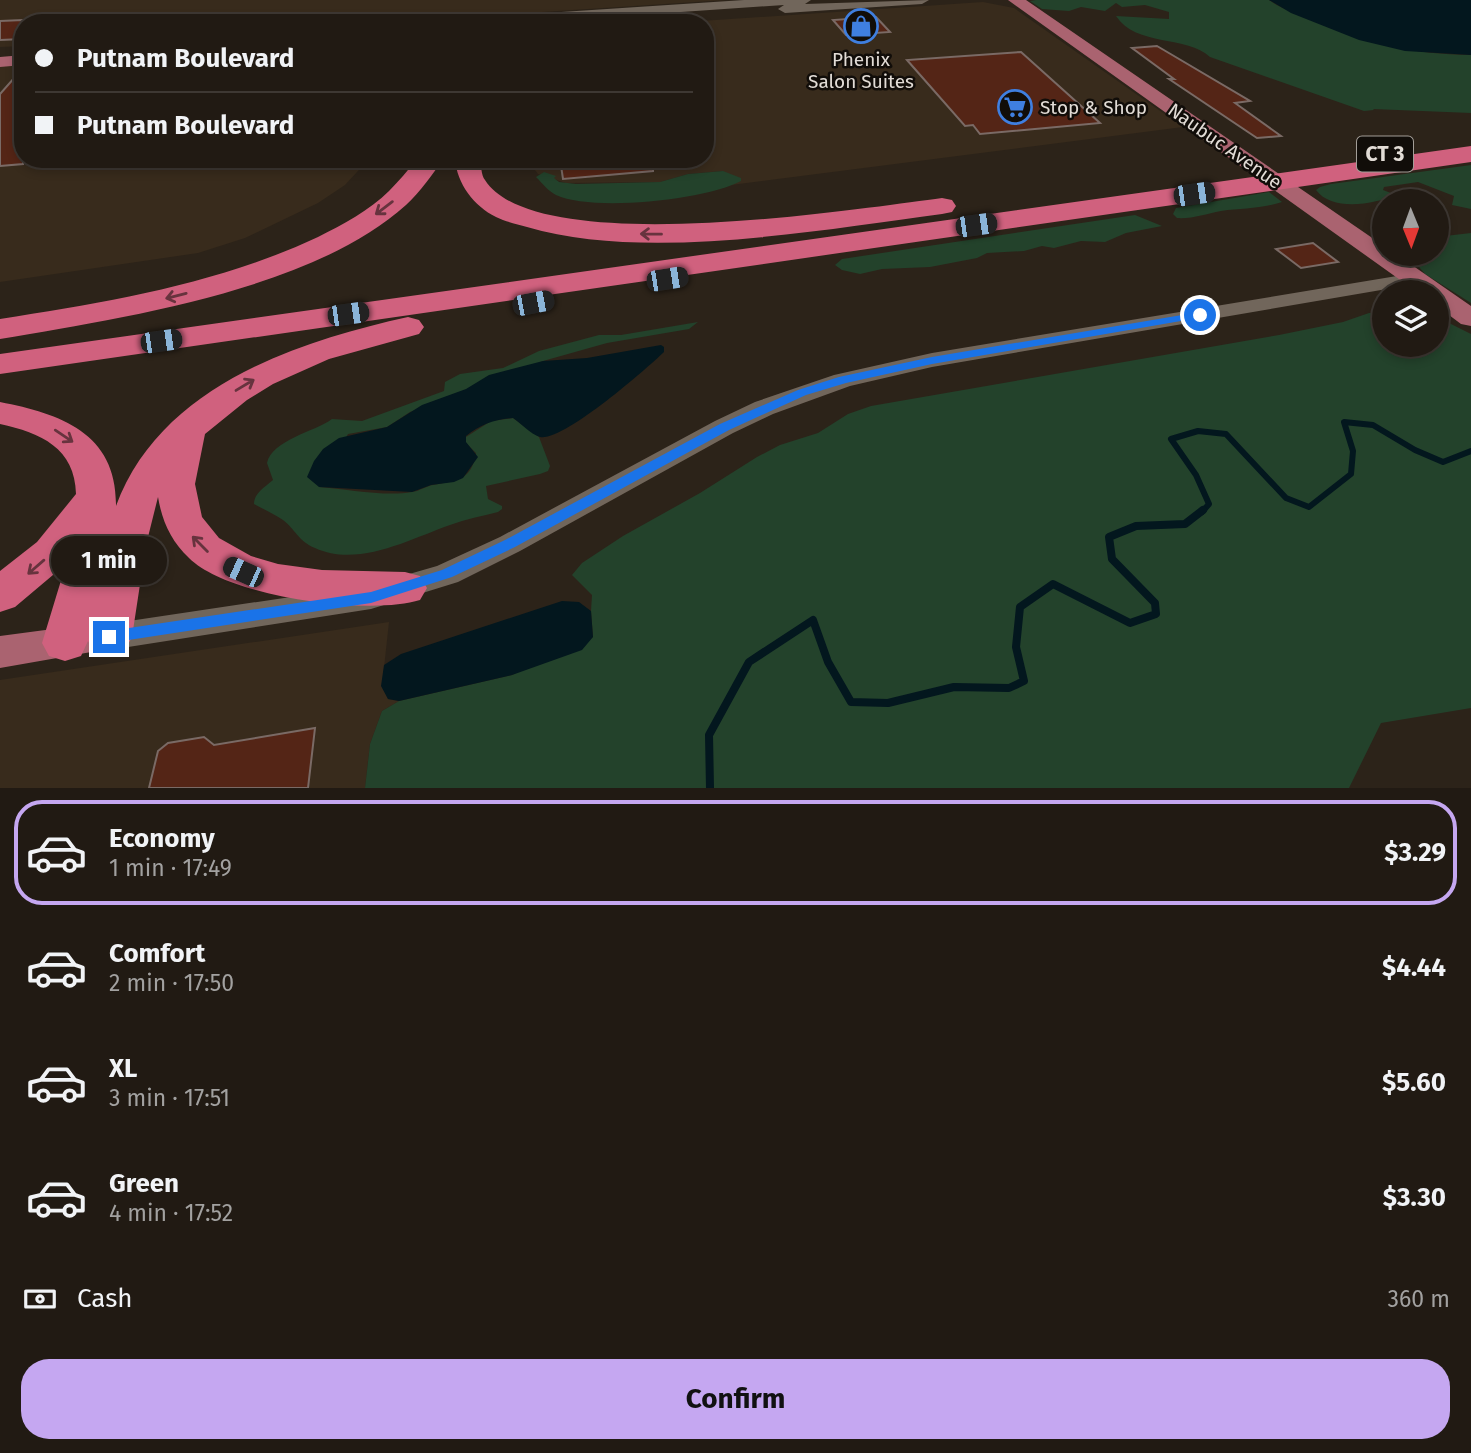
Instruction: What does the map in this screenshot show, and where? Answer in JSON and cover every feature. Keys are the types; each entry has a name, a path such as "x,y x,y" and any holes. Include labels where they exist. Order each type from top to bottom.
{"highway":[{"name":"CT 3","path":"1307,172 1471,142"},
{"name":"CT 3","path":"0,364 792,251 1235,182 1471,154"},
{"path":"0,329 158,301 271,267 324,244 373,217 408,188 424,168"},
{"path":"469,168 471,179 477,189 505,211 550,225 614,233 704,232 1003,200 1060,199"},
{"name":"CT 3","path":"0,347 1060,199 1235,182"},
{"path":"109,637 131,525 141,491 161,457 191,426 222,400 261,375 291,360 330,346 482,313 749,265 792,251"},
{"path":"0,413 39,423 69,439 90,462 95,479 96,497 89,552 65,643"},
{"path":"191,426 177,462 174,488 180,513 191,535 212,556 243,572 284,582 358,589 405,588"},
{"path":"0,595 25,577 58,546 96,497"}],"main road":[{"name":"Naubuc Avenue","path":"1016,0 1418,280"},
{"name":"Naubuc Avenue","path":"1449,302 1471,318"},
{"path":"0,652 109,637"}],"street":[{"path":"770,6 804,0"},
{"path":"682,14 770,6 922,0"},
{"path":"632,14 749,8"},
{"path":"109,637 325,606 405,588 480,559 764,408 843,380 924,362 1372,296"}],"shaded area":[{"path":"0,0 726,0 513,14 14,14 14,46 0,47"},
{"path":"983,2 1014,8 1183,127 731,185 723,171 688,174 660,182 566,183 538,174 534,168 714,168 714,20"},
{"path":"14,65 14,168 361,168 345,185 318,203 245,238 198,253 0,282 0,66"},
{"path":"389,622 382,686 388,699 399,701 382,711 370,744 365,788 0,788 0,680"}],"green space":[{"path":"1269,0 1338,30 1375,42 1430,53 1471,55 1471,113 1373,109 1364,111 1210,57 1200,50 1148,37 1125,26 1116,16 1169,19 1169,12 1145,5 1122,7 1116,3 1105,11 1081,7 1069,11 1042,9 1030,1"},
{"path":"1471,165 1471,209 1452,205 1454,196 1449,194 1449,189 1436,189 1418,182 1372,189 1372,202 1343,204 1323,197 1316,190 1331,184"},
{"path":"723,171 741,178 741,181 702,194 621,203 595,203 556,195 536,177 544,172 556,176 554,178 559,182 576,184 660,182 688,174"},
{"path":"1269,192 1282,202 1188,218 1177,218 1173,214 1176,208"},
{"path":"1135,215 1162,226 1126,233 1105,242 1081,241 1054,248 1042,246 1024,251 987,253 977,258 930,267 882,269 860,274 842,270 835,265 842,259"},
{"path":"1471,233 1471,303 1449,289 1449,280 1435,280 1418,266 1449,266 1449,236"},
{"path":"1372,313 1372,357 1449,357 1449,323 1471,334 1471,708 1381,723 1349,788 365,788 370,744 382,711 399,701 512,675 593,637 592,595 572,575 582,563 623,536 780,445 818,433 848,414 871,406 1279,335 1343,322"},
{"path":"698,322 689,329 607,343 543,361 410,412 387,427 348,434 319,487 402,493 461,478 470,470 476,453 466,443 466,437 491,421 513,418 539,437 550,466 548,471 540,474 486,486 488,499 502,506 498,512 456,523 384,549 349,555 332,553 309,545 283,520 254,504 258,493 273,480 267,463 270,455 285,442 332,419 362,421 444,391 445,382 460,374 503,368 539,351 599,335 621,335"}],"water":[{"path":"1269,0 1471,0 1471,55 1405,51 1359,40 1291,13"},
{"path":"661,345 664,352 622,388 584,417 551,436 536,436 513,418 493,421 471,432 466,436 466,442 478,457 463,478 454,482 431,485 412,492 319,487 307,477 323,449 339,438 387,427 422,405 466,389 489,375 543,361 587,358"},
{"path":"562,601 579,602 591,611 593,637 582,650 512,675 399,701 388,699 381,686 384,665 401,654"}],"building":[{"name":"Phenix Salon Suites","path":"876,17 890,32 846,35 833,20"},
{"path":"14,20 14,39 0,40 0,21"},
{"path":"1157,46 1250,101 1235,103 1281,136 1257,138 1169,79 1174,79 1132,48"},
{"name":"Stop & Shop","path":"1021,52 1100,123 980,134 973,125 965,126 907,60"},
{"path":"14,78 14,165 0,166 0,94"},
{"path":"561,168 653,168 653,171 563,179"},
{"path":"1313,243 1338,262 1301,268 1276,249"},
{"path":"315,728 308,788 149,788 158,751 168,743 204,737 214,745"}],"waterway":[{"path":"1202,512 1209,504 1196,475 1171,439 1198,431 1226,434 1286,498 1309,507 1351,474 1353,451 1344,422 1373,425 1415,450 1443,462 1471,451"},
{"path":"710,788 709,735 749,662 813,620 828,662 851,702 888,703 954,687 1009,688 1024,681 1016,647 1020,607 1053,584 1130,623 1156,614 1155,603 1112,559 1109,537 1136,526 1185,524 1203,510"}],"place":[{"name":"Phenix Salon Suites","path":"861,26"},
{"name":"Stop & Shop","path":"1015,107"}],"route":[{"path":"109,637 325,606 371,597 447,574 510,544 724,427 764,408 843,380 932,360 1200,315"}]}
